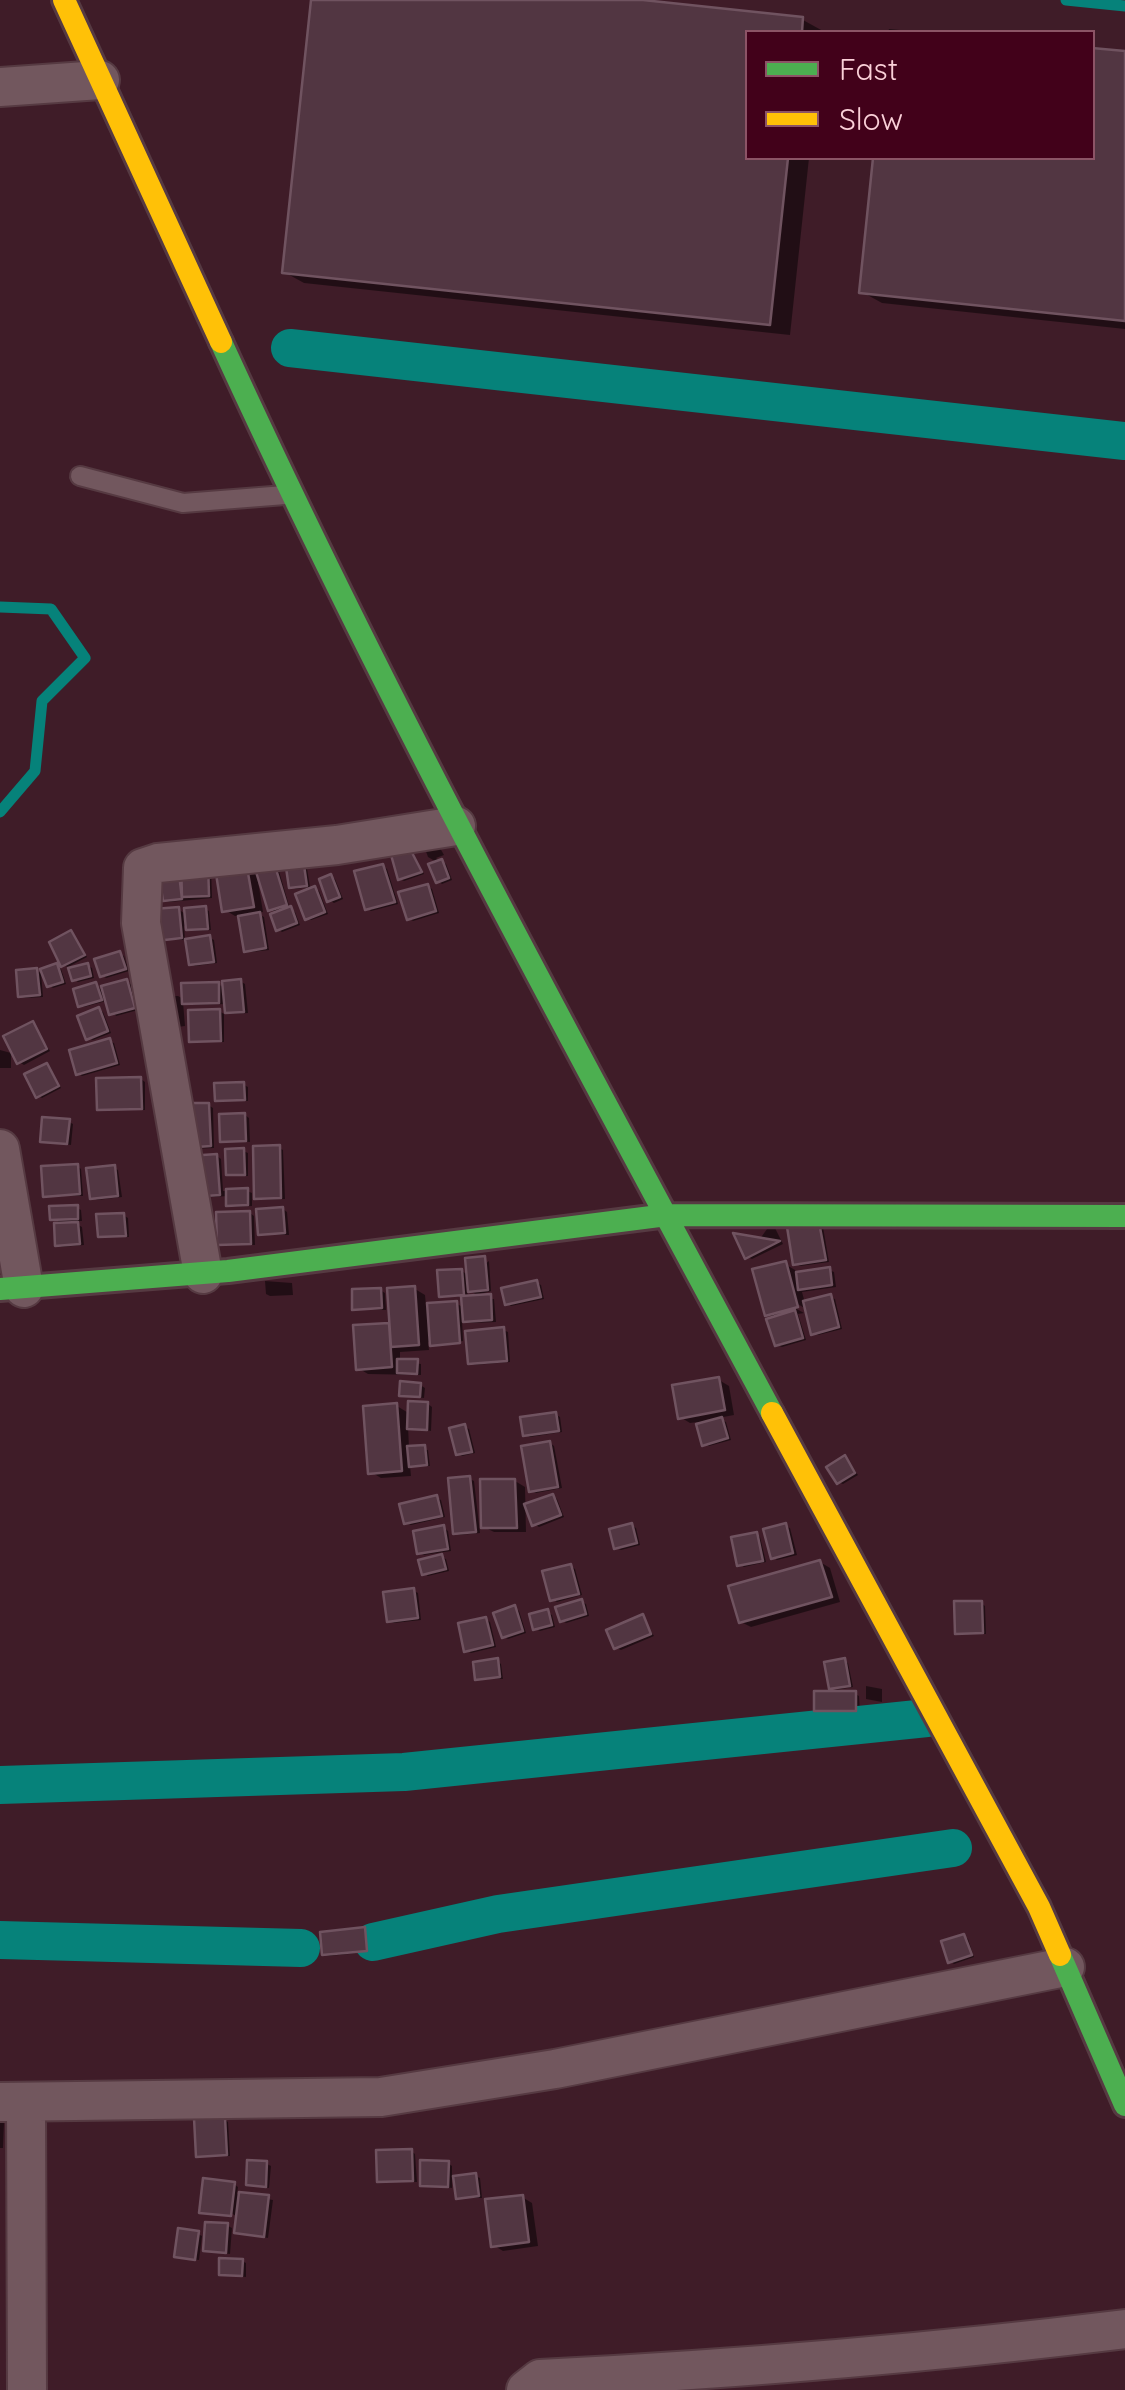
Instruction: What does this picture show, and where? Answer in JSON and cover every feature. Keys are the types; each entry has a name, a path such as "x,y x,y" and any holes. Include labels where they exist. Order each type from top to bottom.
{"street":[{"path":"64,0 291,494 456,826 1039,1907 1125,2104"},
{"path":"0,86 100,80"},
{"path":"203,1274 141,923 143,868 158,862 337,844 456,826"},
{"path":"0,1149 12,1289 203,1274 667,1214 1125,1216"},
{"path":"27,2390 13,2102 380,2097 556,2070 1065,1966"},
{"path":"526,2390 540,2379 961,2349 1125,2330"}],"lane":[{"path":"80,476 183,503 291,494"}],"building":[{"path":"311,0 643,0 803,17 802,30 745,30 745,160 788,160 770,325 282,273"},
{"path":"1095,48 1125,51 1125,321 859,293 873,160 1095,160"},
{"path":"405,839 422,872 398,880 388,844"},
{"path":"302,851 307,886 289,888 284,854"},
{"path":"245,856 254,907 222,912 214,861"},
{"path":"272,856 287,905 268,911 253,862"},
{"path":"442,859 449,878 436,883 428,864"},
{"path":"208,861 209,896 182,897 181,862"},
{"path":"383,864 395,902 365,910 354,871"},
{"path":"178,865 182,899 163,901 158,868"},
{"path":"331,874 340,897 327,902 319,879"},
{"path":"428,884 436,911 407,920 398,892"},
{"path":"315,886 325,912 305,920 295,894"},
{"path":"206,906 208,929 186,930 184,908"},
{"path":"291,906 297,923 276,931 270,914"},
{"path":"179,907 182,938 156,941 153,909"},
{"path":"260,912 266,948 244,952 238,916"},
{"path":"71,930 85,955 61,967 49,942"},
{"path":"210,935 214,962 189,965 185,939"},
{"path":"120,951 126,969 100,977 94,959"},
{"path":"57,963 63,982 47,987 40,969"},
{"path":"88,963 91,976 72,981 68,968"},
{"path":"37,968 40,995 18,997 16,970"},
{"path":"127,979 135,1008 109,1015 101,986"},
{"path":"241,979 244,1012 225,1013 222,981"},
{"path":"96,982 102,1000 78,1007 73,989"},
{"path":"219,982 219,1003 182,1004 181,983"},
{"path":"99,1007 108,1031 86,1040 77,1016"},
{"path":"220,1009 221,1041 189,1042 188,1010"},
{"path":"33,1021 47,1049 17,1064 3,1036"},
{"path":"110,1038 117,1063 76,1075 69,1050"},
{"path":"47,1063 59,1086 36,1098 24,1074"},
{"path":"141,1077 142,1109 97,1110 96,1078"},
{"path":"244,1082 245,1100 215,1101 214,1083"},
{"path":"182,1103 209,1103 211,1146 183,1148"},
{"path":"245,1113 246,1141 220,1142 219,1114"},
{"path":"42,1117 70,1119 67,1144 40,1142"},
{"path":"280,1145 281,1198 254,1199 253,1146"},
{"path":"244,1148 245,1175 226,1175 225,1149"},
{"path":"217,1154 220,1195 191,1197 188,1156"},
{"path":"78,1164 80,1194 43,1197 41,1166"},
{"path":"115,1165 118,1196 90,1199 86,1168"},
{"path":"248,1188 248,1205 226,1206 226,1189"},
{"path":"78,1205 78,1219 50,1220 49,1206"},
{"path":"283,1207 285,1233 258,1235 256,1209"},
{"path":"250,1211 251,1244 217,1245 216,1212"},
{"path":"124,1213 126,1236 98,1237 96,1214"},
{"path":"78,1222 80,1244 55,1246 54,1223"},
{"path":"819,1222 826,1260 793,1265 787,1227"},
{"path":"733,1233 780,1241 745,1259"},
{"path":"485,1256 488,1290 468,1292 465,1258"},
{"path":"786,1261 798,1307 765,1316 752,1269"},
{"path":"830,1267 832,1285 798,1290 796,1272"},
{"path":"462,1269 464,1295 439,1297 437,1270"},
{"path":"537,1280 541,1297 505,1305 501,1288"},
{"path":"415,1286 419,1345 391,1347 387,1288"},
{"path":"381,1288 382,1308 352,1310 352,1289"},
{"path":"491,1294 492,1320 463,1322 461,1296"},
{"path":"831,1294 839,1327 811,1335 803,1301"},
{"path":"457,1301 460,1343 430,1346 427,1303"},
{"path":"795,1310 803,1338 775,1346 766,1319"},
{"path":"389,1323 392,1367 356,1370 353,1325"},
{"path":"504,1327 507,1361 468,1364 465,1331"},
{"path":"397,1359 418,1359 417,1374 397,1373"},
{"path":"719,1377 725,1410 678,1419 672,1385"},
{"path":"400,1381 421,1383 420,1397 399,1396"},
{"path":"408,1401 428,1402 427,1430 407,1429"},
{"path":"397,1403 402,1471 368,1474 363,1406"},
{"path":"556,1412 559,1431 523,1436 520,1417"},
{"path":"722,1417 728,1438 702,1446 696,1424"},
{"path":"465,1424 472,1452 456,1455 449,1428"},
{"path":"550,1441 558,1487 529,1492 521,1446"},
{"path":"425,1445 427,1465 409,1467 407,1446"},
{"path":"845,1455 855,1473 837,1484 826,1467"},
{"path":"470,1476 476,1532 453,1534 448,1478"},
{"path":"480,1479 515,1479 517,1528 481,1528"},
{"path":"553,1494 561,1515 532,1526 524,1504"},
{"path":"437,1495 442,1516 404,1524 399,1504"},
{"path":"632,1523 637,1543 614,1549 609,1529"},
{"path":"786,1523 793,1553 771,1559 763,1529"},
{"path":"444,1525 448,1549 417,1554 413,1531"},
{"path":"757,1532 763,1561 737,1566 731,1537"},
{"path":"442,1554 446,1569 422,1575 418,1560"},
{"path":"820,1560 832,1597 739,1623 728,1586"},
{"path":"571,1564 579,1594 550,1601 542,1571"},
{"path":"414,1588 418,1618 387,1622 383,1592"},
{"path":"582,1599 586,1614 560,1622 555,1607"},
{"path":"954,1601 982,1601 983,1633 955,1634"},
{"path":"515,1605 523,1631 502,1638 493,1613"},
{"path":"548,1609 552,1625 533,1630 529,1614"},
{"path":"643,1614 651,1634 614,1649 606,1630"},
{"path":"486,1617 493,1645 464,1652 458,1623"},
{"path":"498,1658 500,1677 475,1680 473,1662"},
{"path":"845,1658 850,1686 829,1689 824,1662"},
{"path":"814,1691 856,1691 856,1711 814,1711"},
{"path":"365,1927 367,1951 322,1955 320,1932"},
{"path":"964,1934 972,1955 948,1963 941,1941"},
{"path":"225,2117 227,2155 196,2157 194,2118"},
{"path":"412,2149 413,2181 377,2182 376,2150"},
{"path":"247,2160 267,2161 266,2187 246,2185"},
{"path":"420,2160 449,2161 448,2187 420,2186"},
{"path":"476,2173 479,2196 456,2199 453,2176"},
{"path":"203,2178 235,2182 231,2216 199,2213"},
{"path":"239,2192 269,2195 264,2237 234,2233"},
{"path":"523,2195 529,2242 491,2247 485,2199"},
{"path":"205,2222 228,2223 226,2253 203,2251"},
{"path":"178,2228 199,2231 195,2260 174,2257"},
{"path":"219,2258 243,2259 242,2276 219,2275"}],"waterway":[{"path":"1066,0 1125,6"},
{"path":"290,348 1125,441"},
{"path":"0,607 51,609 85,658 42,701 35,771 0,812"},
{"path":"0,1785 404,1772 927,1718"},
{"path":"373,1942 498,1914 953,1848"},
{"path":"0,1940 301,1948"}],"traffic: fast":[{"path":"221,342 419,748 772,1413"},
{"path":"0,1289 228,1271 667,1215 1125,1216"},
{"path":"1060,1955 1125,2105"}],"traffic: slow":[{"path":"64,0 221,342"},
{"path":"772,1413 1039,1907 1060,1955"}]}
